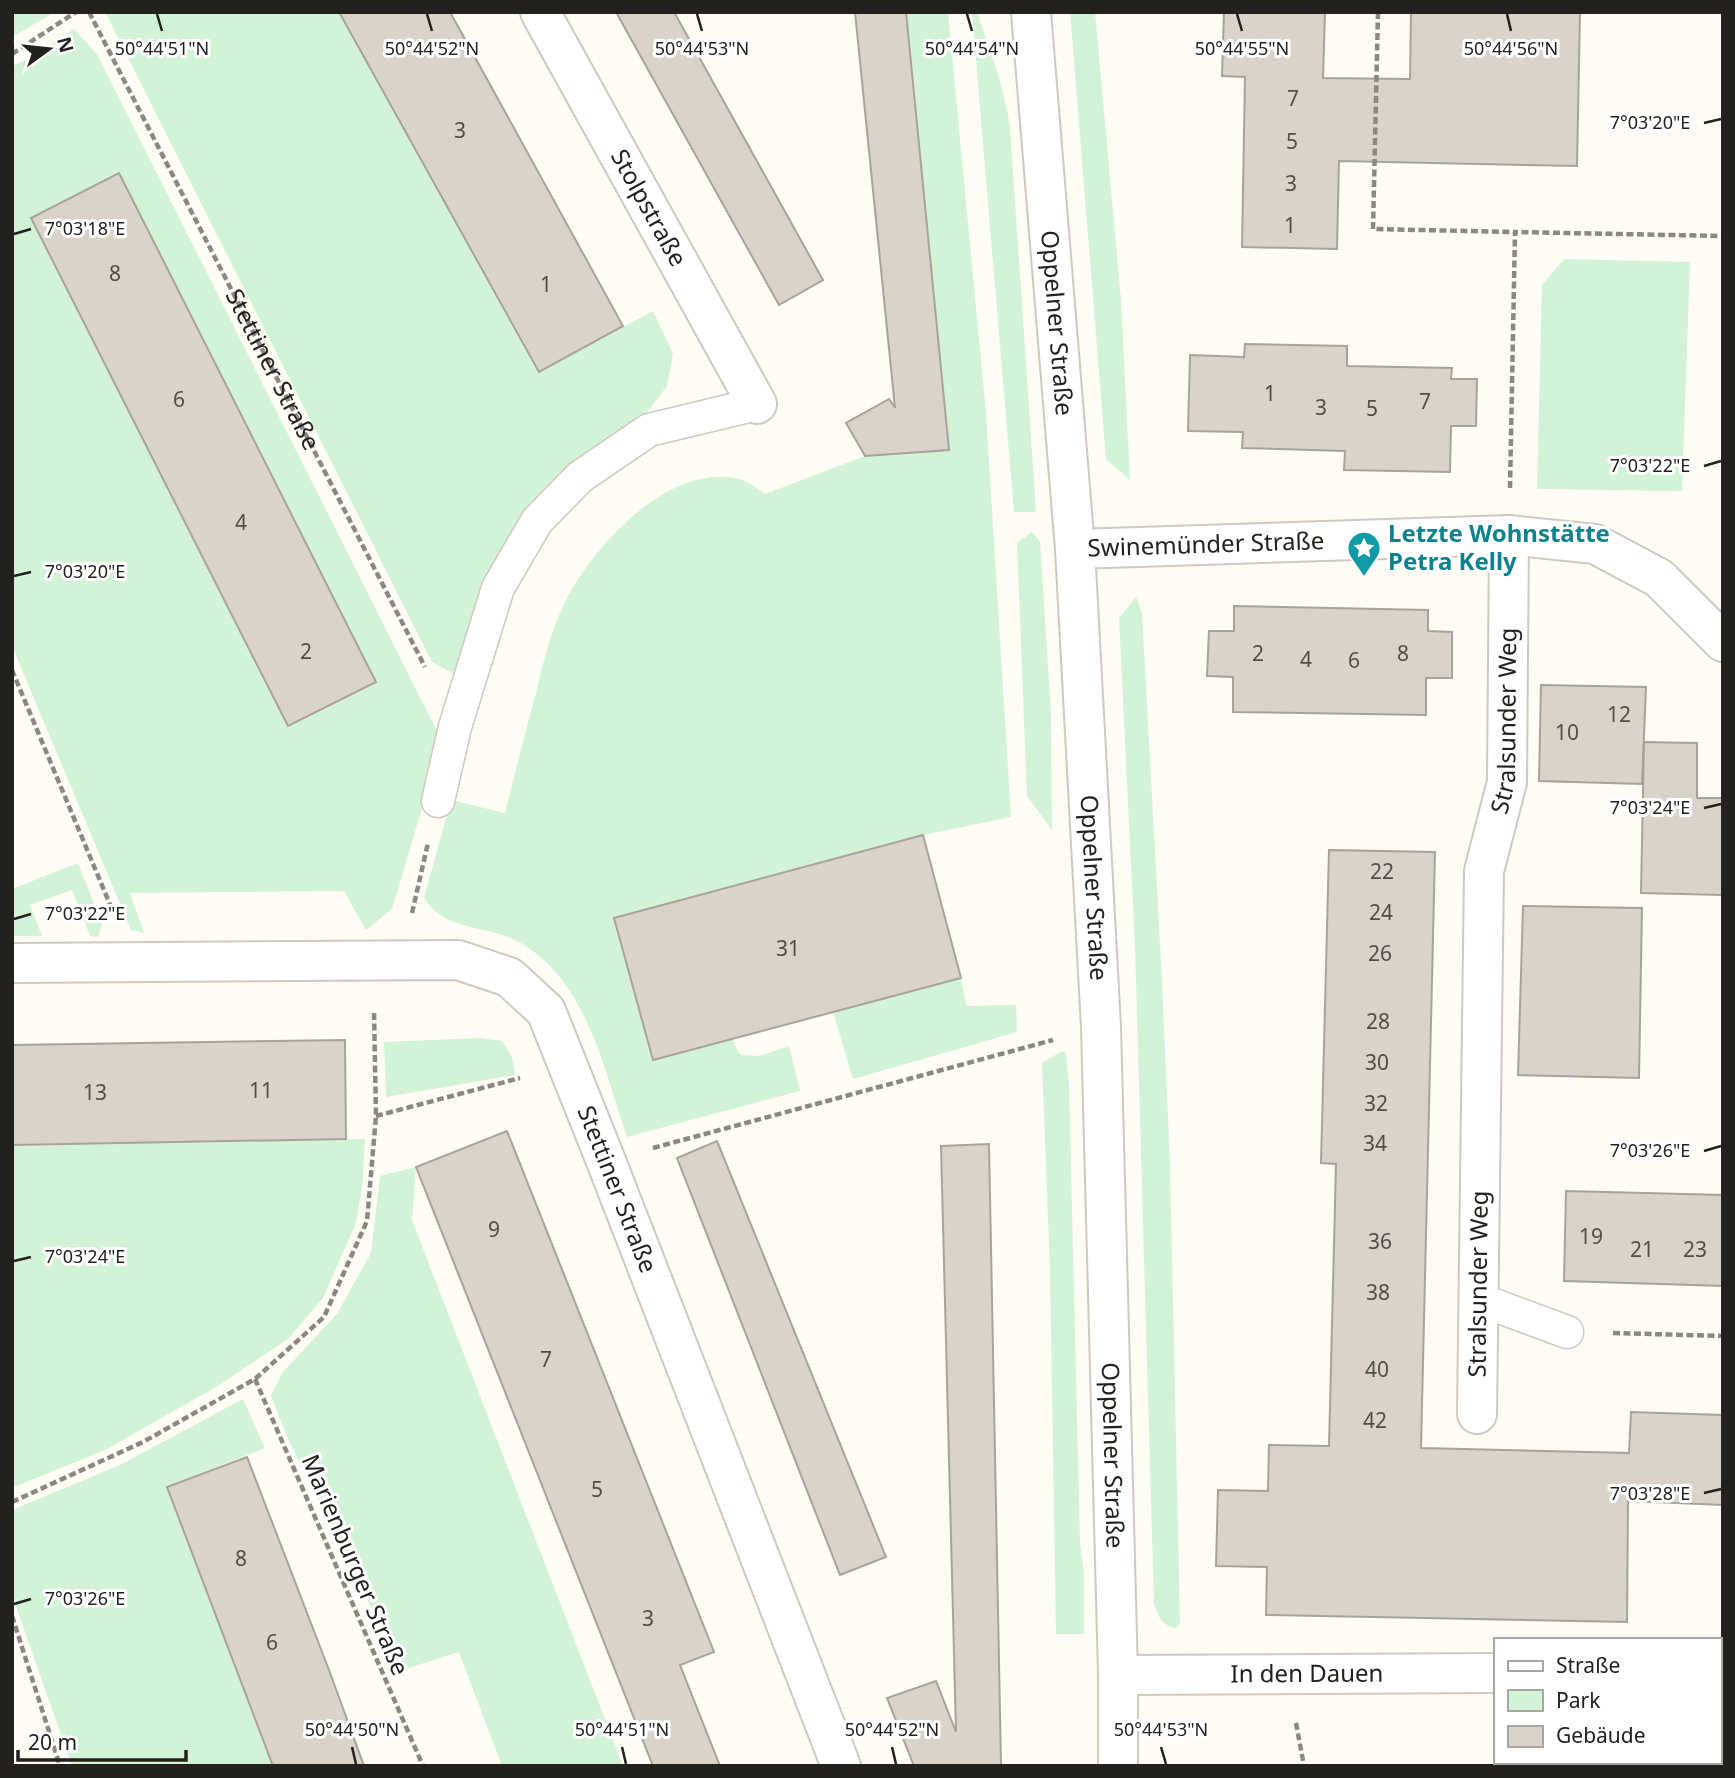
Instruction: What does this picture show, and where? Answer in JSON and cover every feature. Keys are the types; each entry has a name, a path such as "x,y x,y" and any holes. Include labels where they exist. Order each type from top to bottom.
{"street":[{"name":"Stolpstraße","path":"540,12 757,404"},
{"name":"Oppelner Straße","path":"1031,12 1075,549 1101,1027 1118,1766"},
{"name":"Swinemünder Straße","path":"1075,549 1509,535 1595,544 1659,578 1723,642"},
{"name":"Stralsunder Weg","path":"1477,1414 1484,871 1507,782 1509,535"},
{"name":"Stettiner Straße","path":"12,963 458,960 509,977 546,1011 841,1766"},
{"name":"In den Dauen","path":"1118,1675 1494,1673"}],"lane":[{"path":"438,801 455,727 498,588 537,521 580,477 649,430 757,404"},
{"path":"1478,1299 1567,1332"}],"path":[{"path":"12,54 76,12"},
{"name":"Stettiner Straße","path":"89,12 455,727"},
{"path":"1378,12 1373,229 1723,236"},
{"path":"1509,535 1515,232"},
{"path":"12,670 135,963"},
{"path":"12,1502 143,1442 255,1379 324,1317 367,1220 387,961 438,801"},
{"path":"606,1161 1101,1027"},
{"path":"376,1116 568,1065"},
{"path":"1567,1332 1723,1336"},
{"name":"Marienburger Straße","path":"255,1379 423,1766"},
{"path":"12,1616 60,1766"}],"green space":[{"path":"12,12 55,12 12,37"},
{"path":"105,12 339,12 539,372 653,311 673,354 667,386 643,418 581,459 458,676 432,662"},
{"path":"906,12 948,12 986,413 1011,817 923,835 615,918 631,982 733,1039 741,1055 759,1056 789,1046 800,1091 627,1137 590,1029 561,979 542,959 519,942 507,936 456,923 433,909 424,898 451,800 505,813 545,658 560,613 595,556 638,512 689,482 715,477 742,480 765,494 865,456 949,450"},
{"path":"972,12 977,12 992,55 1010,127 1036,512 1014,512"},
{"path":"1070,12 1095,12 1121,300 1130,480 1106,459"},
{"path":"74,29 97,54 442,741 392,909 366,930 344,891 130,893 144,933 131,930 12,646 12,66 30,58","holes":["119,174 376,682 288,726 101,354"]},
{"path":"1564,259 1690,262 1682,491 1537,489 1542,285"},
{"path":"1032,532 1040,542 1051,712 1052,830 1027,796 1017,543"},
{"path":"1136,597 1142,613 1170,1166 1180,1623 1176,1628 1164,1623 1154,1604 1135,947 1119,618"},
{"path":"78,863 102,924 98,937 90,936 72,890 30,905 42,936 12,936 12,889"},
{"path":"961,978 966,1006 1016,1005 1017,1032 853,1079 833,1012"},
{"path":"480,1038 502,1041 512,1057 515,1075 386,1097 384,1042"},
{"path":"1062,1051 1066,1053 1069,1084 1084,1634 1056,1634 1050,1270 1042,1063"},
{"path":"365,1139 363,1179 356,1223 323,1298 288,1339 221,1384 105,1450 12,1488 12,1145"},
{"path":"416,1167 412,1220 622,1763 614,1766 502,1766 459,1652 402,1670 288,1439 271,1396 282,1373 337,1314 371,1253 380,1176"},
{"path":"243,1399 265,1448 167,1487 273,1766 72,1766 12,1595 12,1510 120,1465"}],"building":[{"path":"339,12 450,12 623,326 539,372"},
{"path":"616,12 674,12 823,280 779,305"},
{"path":"855,12 906,12 949,450 865,456 846,423 889,399 895,408"},
{"path":"1224,12 1325,12 1323,78 1410,79 1411,12 1580,12 1577,166 1339,161 1337,249 1242,247 1245,77 1222,76"},
{"path":"119,173 376,682 288,726 31,218"},
{"path":"1245,344 1347,346 1347,366 1452,368 1451,379 1477,379 1476,426 1451,426 1450,472 1344,470 1345,451 1242,448 1243,432 1188,431 1190,355 1244,357"},
{"path":"1234,606 1428,610 1428,631 1452,632 1452,678 1426,678 1426,715 1233,712 1233,677 1207,676 1209,631 1234,631"},
{"path":"1541,685 1646,687 1642,784 1539,781"},
{"path":"1644,742 1697,743 1697,798 1723,798 1723,895 1641,893"},
{"path":"923,835 961,978 653,1060 614,918"},
{"path":"1329,850 1435,852 1421,1448 1629,1453 1631,1412 1723,1415 1723,1505 1628,1501 1627,1622 1266,1615 1267,1567 1216,1566 1218,1490 1268,1491 1269,1445 1329,1446 1336,1164 1321,1163"},
{"path":"1523,906 1642,908 1639,1078 1518,1075"},
{"path":"345,1040 346,1139 12,1145 12,1045"},
{"path":"507,1131 714,1652 680,1665 720,1766 653,1766 416,1167"},
{"path":"717,1141 886,1557 840,1575 677,1158"},
{"path":"989,1144 1001,1766 914,1766 887,1698 936,1681 956,1732 941,1146"},
{"path":"1566,1191 1723,1195 1723,1286 1564,1281"},
{"path":"247,1457 364,1766 273,1766 167,1487"}],"place":[{"name":"Letzte Wohnstätte Petra Kelly","path":"1364,578"}]}
